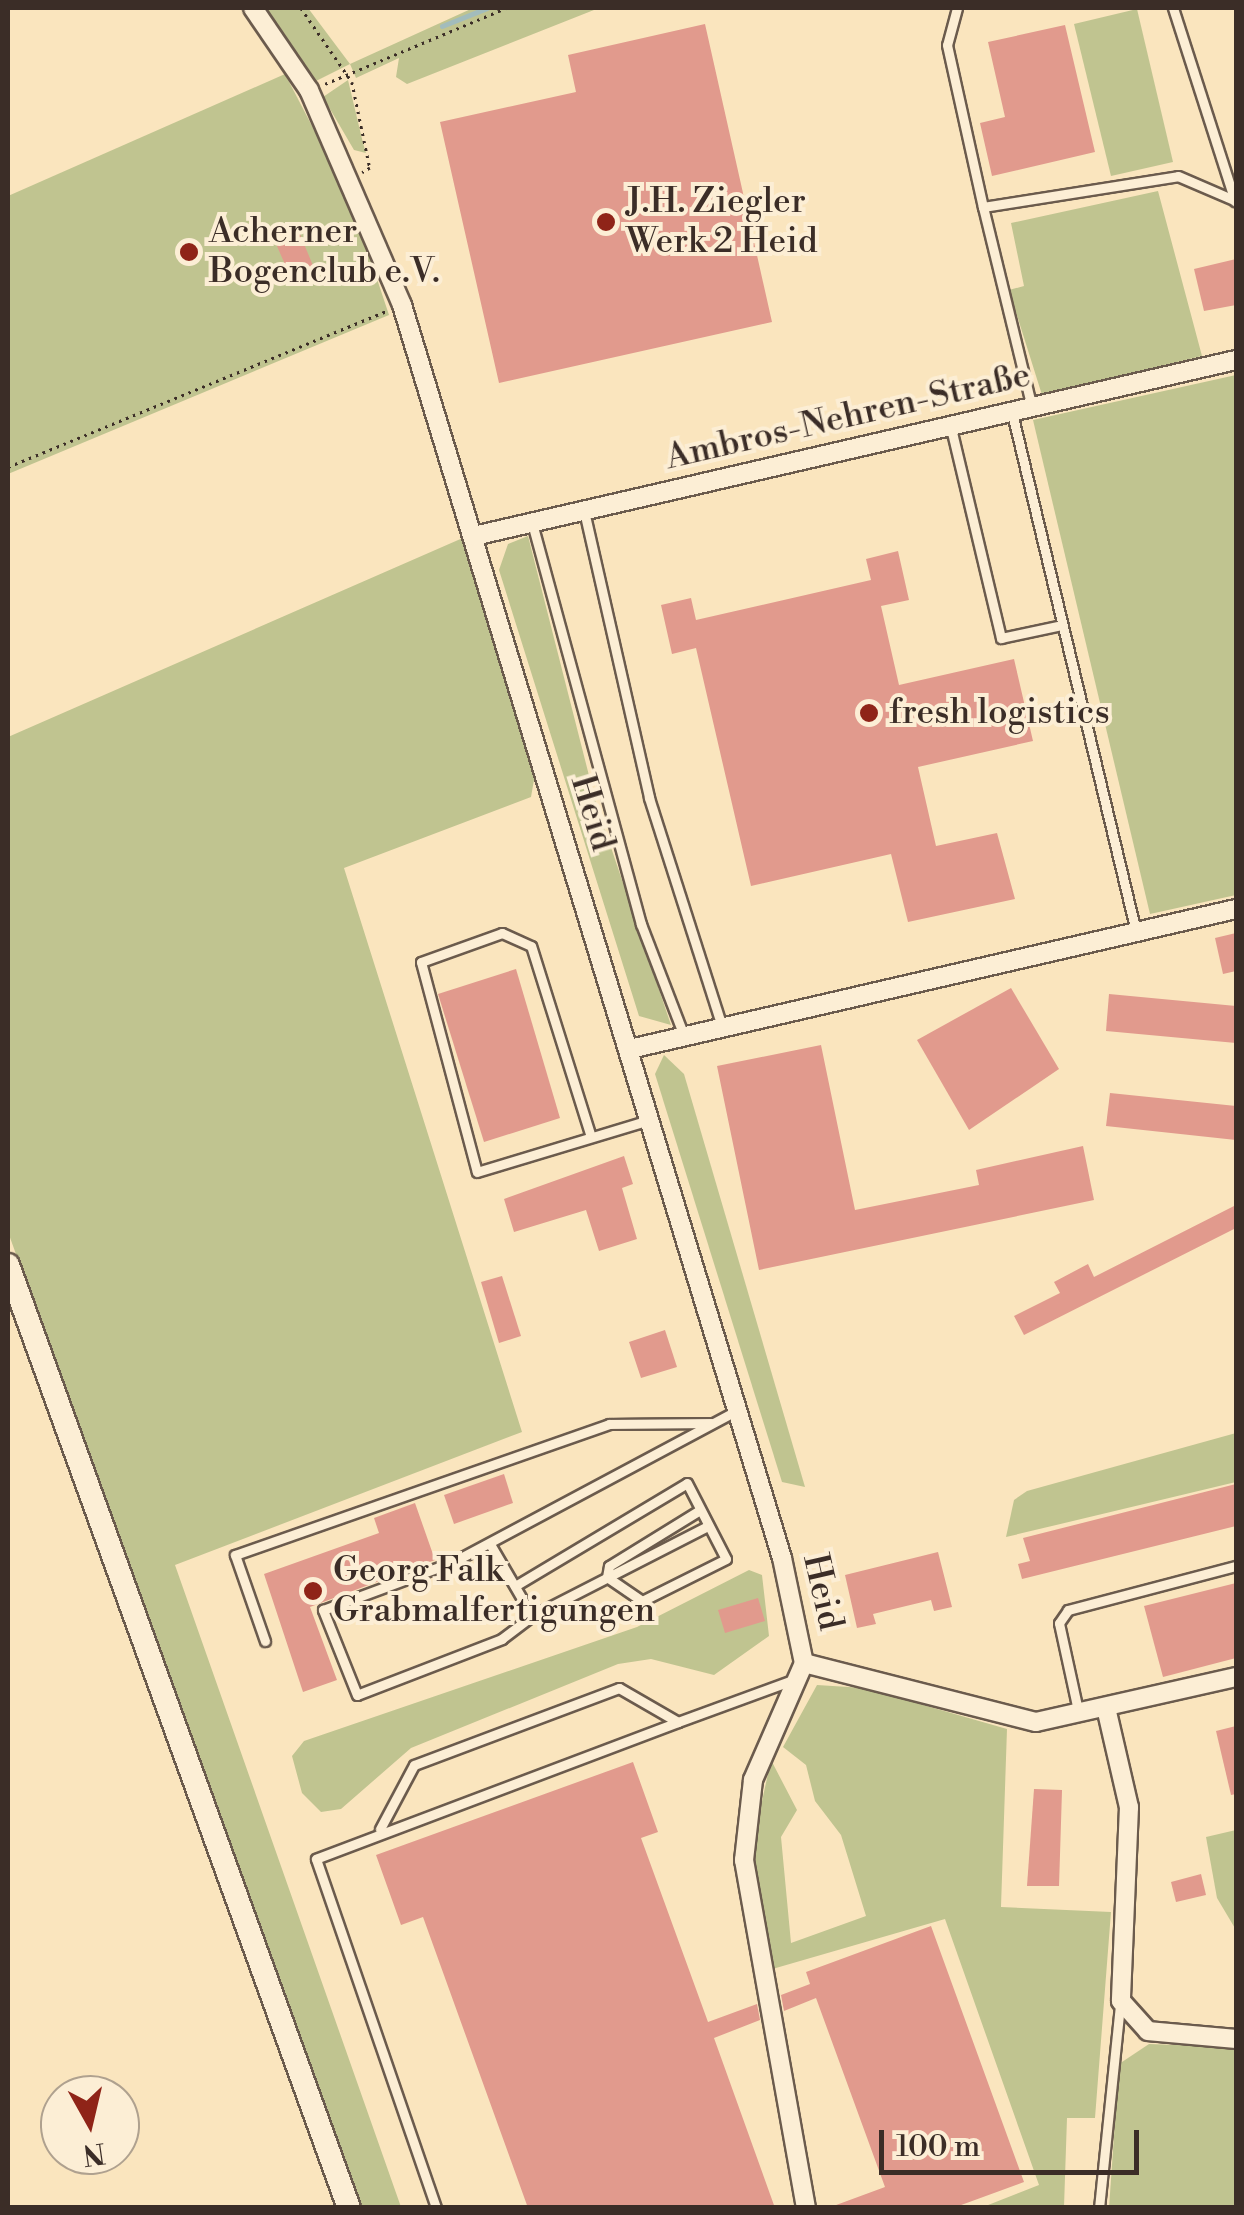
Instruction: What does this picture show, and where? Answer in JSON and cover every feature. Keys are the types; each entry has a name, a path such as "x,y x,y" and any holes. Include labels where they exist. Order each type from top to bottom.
{"main road":[{"path":"8,1266 349,2208"}],"street":[{"name":"Heid","path":"253,8 309,90 352,179 402,305 738,1410 801,1671 742,1816 755,1954 806,2208"},
{"name":"Ambros-Nehren-Straße","path":"474,536 1236,360"},
{"path":"630,1048 1236,909"},
{"name":"Heid","path":"801,1671 1000,1717 1080,1718 1236,1677"},
{"path":"1107,1712 1129,1807 1120,2001 1148,2031 1236,2039"}],"lane":[{"path":"957,8 948,45 1032,408"},
{"path":"1173,8 1236,201"},
{"path":"983,207 1178,176 1236,201"},
{"path":"1012,413 1136,932"},
{"path":"951,428 1001,638 1062,625"},
{"path":"584,511 649,798 722,1028"},
{"path":"532,523 641,924 684,1036"},
{"path":"591,1137 531,946 502,934 421,962 477,1172 652,1119"},
{"path":"708,1526 532,1616 502,1638 357,1695 323,1610 490,1544 738,1410"},
{"path":"265,1641 235,1555 609,1424 713,1423"},
{"path":"515,1586 686,1483 726,1558 642,1602 607,1577"},
{"path":"607,1577 609,1566 700,1510"},
{"path":"490,1544 532,1616"},
{"path":"1080,1718 1059,1623 1068,1610 1236,1566"},
{"path":"436,2208 318,1871 324,1849 678,1722 801,1671"},
{"path":"380,1829 414,1765 618,1688 678,1722"},
{"path":"1099,2208 1120,2001"}],"path":[{"path":"301,8 348,75 370,168 352,179"},
{"path":"309,90 506,8"},
{"path":"8,468 402,305"}],"green space":[{"path":"264,8 308,8 350,64 316,81"},
{"path":"473,8 599,8 407,84 396,77 399,58 356,78 350,64"},
{"path":"1137,9 1173,162 1111,176 1074,24"},
{"name":"Acherner Bogenclub e.V.","path":"285,74 351,201 389,315 8,474 8,196"},
{"path":"348,80 366,153 354,150 323,97"},
{"path":"1158,191 1202,356 1042,395 1009,290 1024,286 1011,223"},
{"path":"1236,375 1236,895 1150,914 1033,420"},
{"path":"528,536 596,803 671,1025 639,1016 499,570 508,544"},
{"path":"465,537 535,774 531,797 344,868 522,1432 175,1565 401,2207 360,2207 8,1232 8,737"},
{"path":"664,1055 684,1074 805,1487 782,1482 655,1074"},
{"path":"1236,1433 1236,1482 1006,1537 1014,1500 1027,1491"},
{"path":"749,1570 762,1575 769,1636 714,1675 651,1659 618,1664 411,1748 341,1809 321,1812 302,1793 292,1756 304,1741 637,1627"},
{"path":"817,1685 864,1688 1007,1729 1001,1907 1111,1912 1095,2118 1067,2118 1064,2207 983,2207 1039,2185 945,1919 769,1970 753,1842 771,1760 797,1810 781,1837 791,1943 866,1916 841,1835 815,1801 806,1765 783,1747"},
{"path":"1236,1830 1236,1930 1217,1898 1206,1837"},
{"path":"1149,2044 1236,2047 1236,2207 1109,2208 1119,2064"}],"building":[{"name":"J.H. Ziegler Werk 2 Heid","path":"705,24 772,322 499,383 440,122 576,92 568,55"},
{"path":"1065,25 1095,152 992,176 980,123 1005,117 988,42"},
{"path":"297,227 314,268 291,278 273,237"},
{"path":"1236,259 1236,305 1204,311 1194,269"},
{"name":"fresh logistics","path":"898,551 909,600 881,606 899,685 1014,659 1033,741 918,767 936,846 997,833 1015,899 908,922 891,854 751,886 696,648 672,654 661,605 691,598 696,620 871,580 866,559"},
{"path":"1236,933 1236,971 1223,974 1215,938"},
{"path":"516,969 560,1118 484,1142 438,994"},
{"path":"1011,988 1059,1069 969,1130 917,1040"},
{"path":"1109,994 1236,1006 1236,1043 1106,1031"},
{"path":"821,1045 855,1210 979,1185 976,1170 1083,1146 1094,1200 759,1270 717,1066"},
{"path":"1110,1093 1236,1106 1236,1140 1106,1126"},
{"path":"624,1156 633,1184 622,1188 637,1239 599,1251 586,1210 514,1232 504,1199"},
{"path":"1236,1205 1236,1228 1024,1335 1014,1316 1060,1293 1054,1282 1088,1264 1094,1277"},
{"path":"502,1276 521,1336 499,1343 481,1282"},
{"path":"665,1330 677,1367 641,1378 629,1342"},
{"path":"504,1474 513,1503 454,1524 444,1495"},
{"path":"1236,1484 1236,1526 1022,1579 1018,1564 1030,1561 1023,1538"},
{"name":"Georg Falk Grabmalfertigungen","path":"415,1503 435,1560 310,1607 337,1680 303,1692 264,1574 379,1533 374,1518"},
{"path":"938,1552 952,1607 934,1611 931,1600 873,1614 876,1624 857,1628 845,1575"},
{"path":"1236,1583 1236,1658 1163,1677 1144,1606"},
{"path":"758,1598 765,1621 725,1633 718,1610"},
{"path":"1236,1726 1236,1794 1231,1795 1216,1731"},
{"path":"633,1762 658,1832 641,1838 708,2022 757,2004 760,2020 714,2038 775,2208 528,2208 423,1917 401,1925 376,1855"},
{"path":"1034,1789 1062,1790 1059,1886 1027,1886"},
{"path":"1201,1874 1206,1895 1176,1902 1171,1882"},
{"path":"931,1926 1024,2182 953,2208 828,2208 885,2187 816,1998 784,2011 781,1995 810,1984 806,1972"}],"waterway":[{"path":"442,26 487,8"}],"place":[{"name":"J.H. Ziegler Werk 2 Heid","path":"606,222"},
{"name":"Acherner Bogenclub e.V.","path":"189,252"},
{"name":"fresh logistics","path":"869,713"},
{"name":"Georg Falk Grabmalfertigungen","path":"313,1591"}]}
